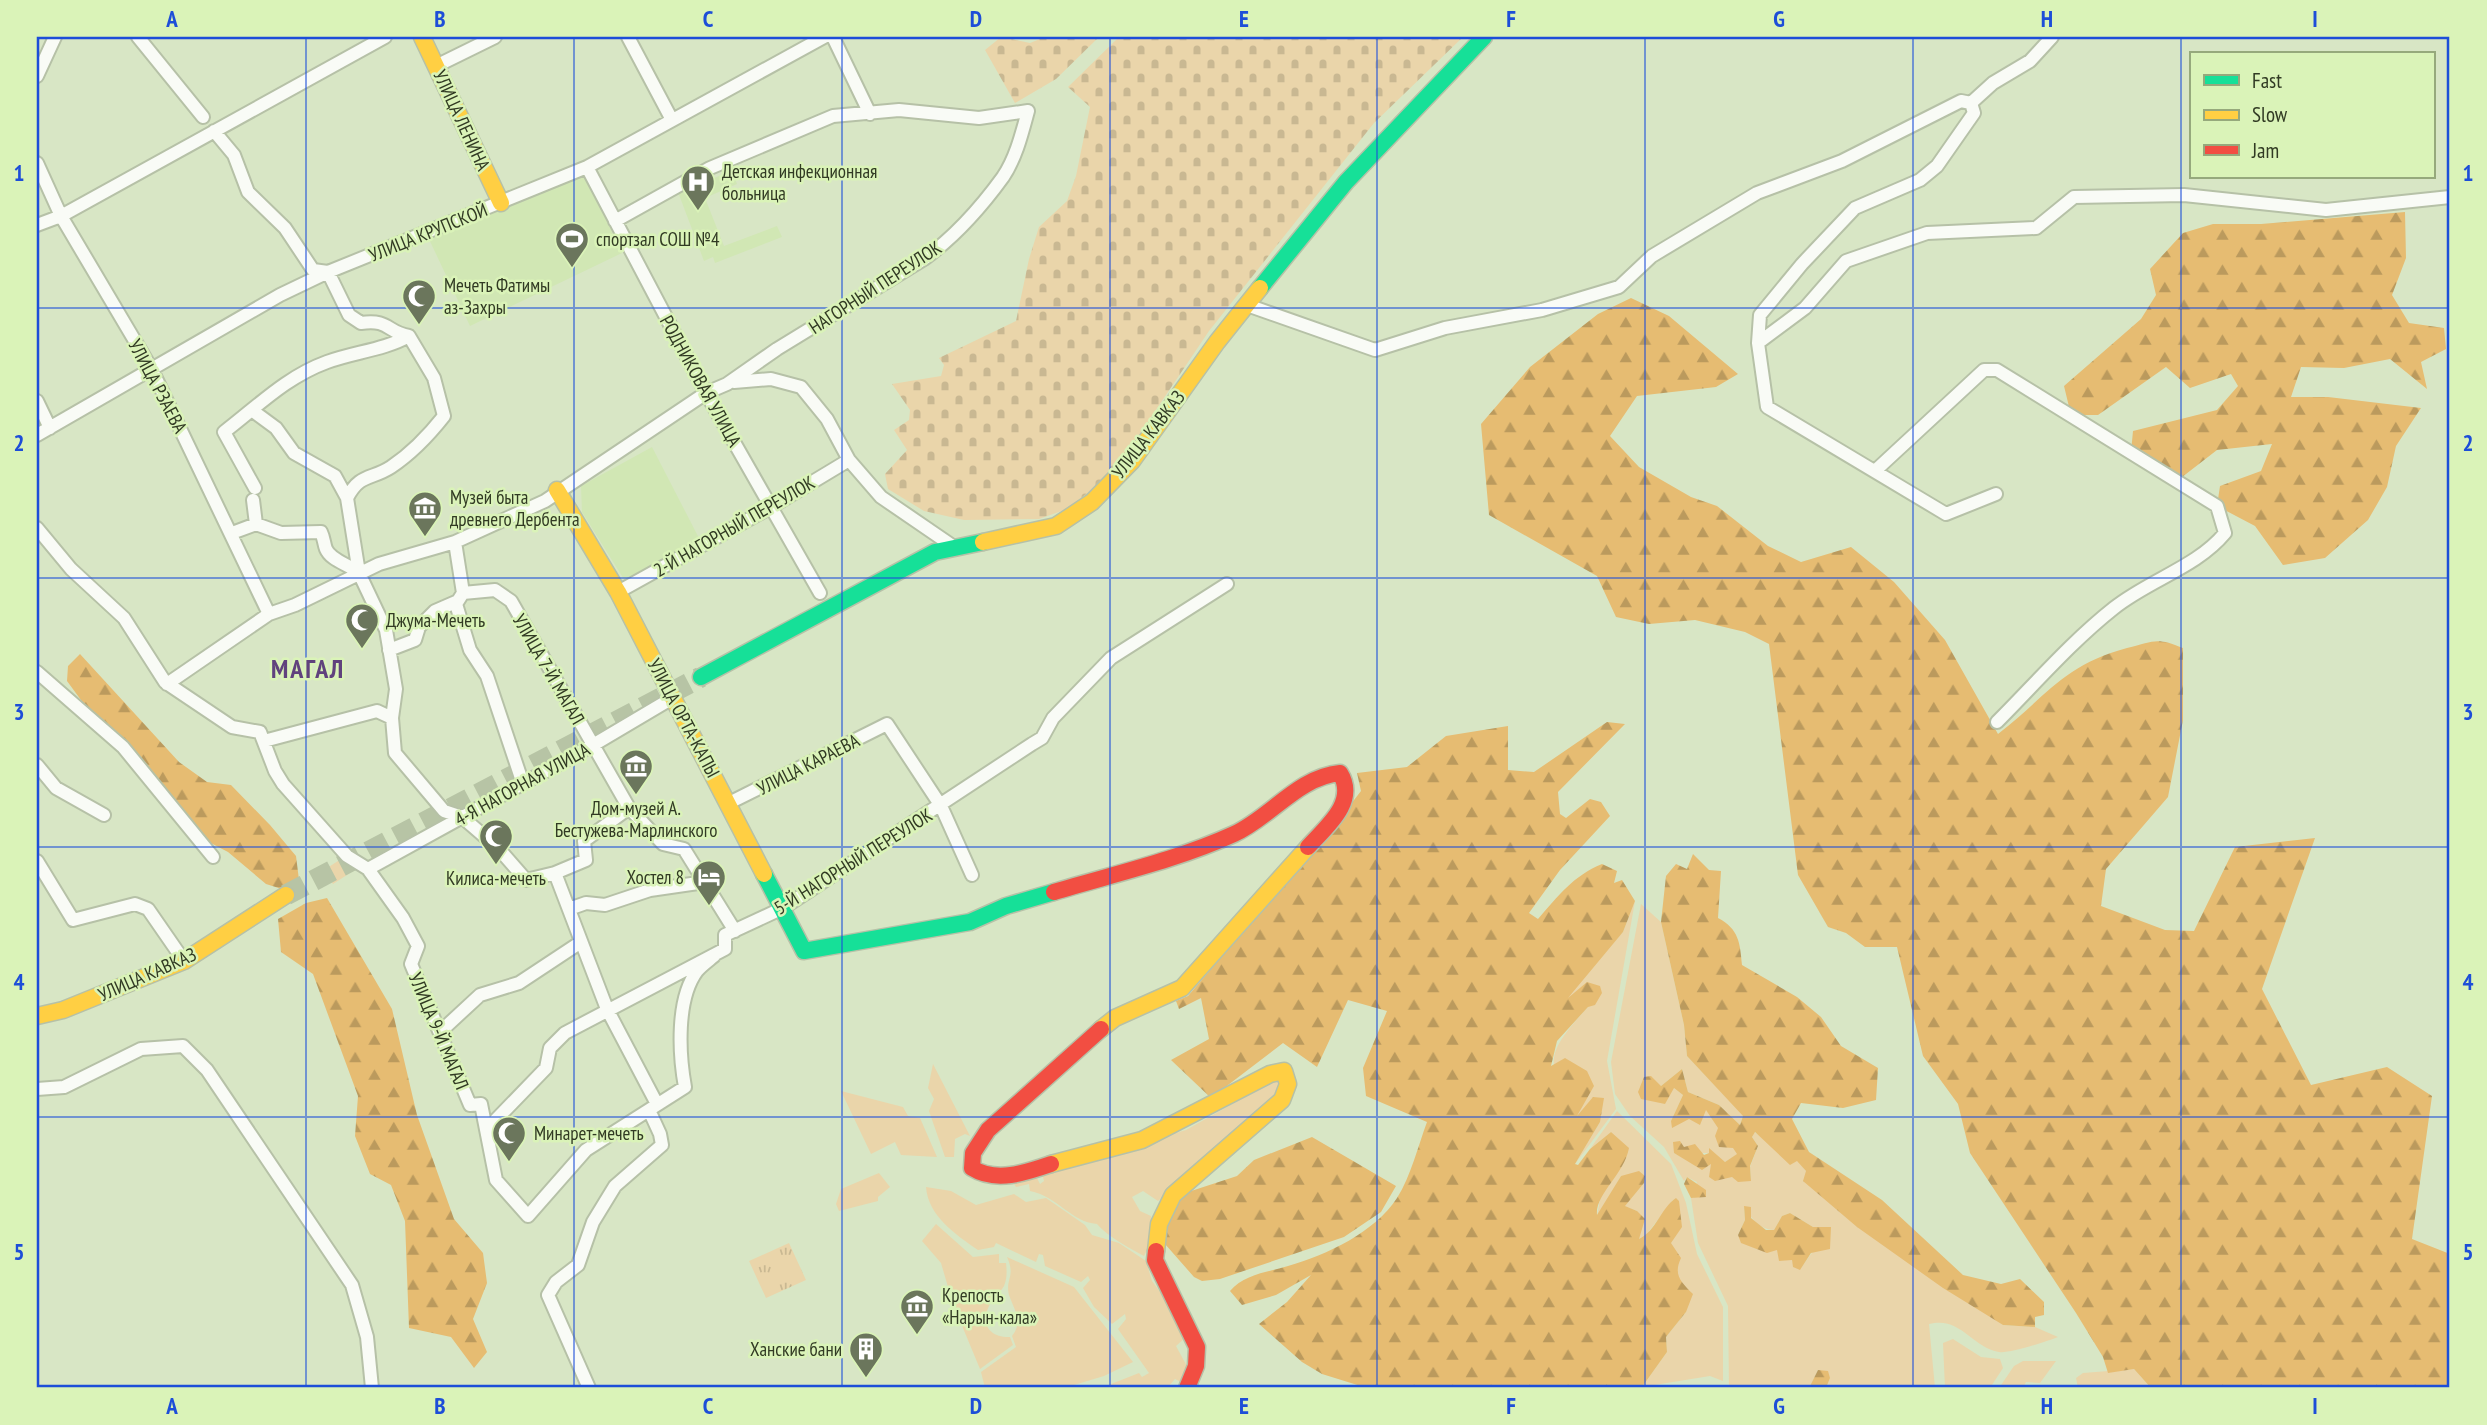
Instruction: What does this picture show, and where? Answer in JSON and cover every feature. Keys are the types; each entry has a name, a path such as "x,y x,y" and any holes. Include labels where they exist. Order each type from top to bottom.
{"main road":[{"name":"УЛИЦА ЛЕНИНА","path":"422,37 501,203"},
{"name":"УЛИЦА КАВКАЗ","path":"701,677 829,610 905,566 954,547 1056,526 1092,502 1132,461 1247,305 1374,149 1484,37"},
{"name":"УЛИЦА ОРТА-КАПЫ","path":"557,489 618,592 804,951 970,922 1006,906 1160,861 1236,833 1321,775 1340,773 1346,782 1348,796 1338,813 1182,988 1115,1018 1079,1045 988,1130 972,1159 972,1168 986,1177 1027,1172 1074,1156 1142,1140 1270,1074 1284,1071 1288,1084 1282,1100 1174,1195 1159,1224 1155,1260 1198,1347 1196,1366 1187,1388"},
{"name":"УЛИЦА КАВКАЗ","path":"37,1016 63,1010 184,961 286,895"}],"street":[{"path":"37,76 55,37"},
{"path":"138,37 203,117"},
{"path":"37,225 61,216 385,37"},
{"path":"436,66 495,37"},
{"path":"628,37 672,120"},
{"name":"УЛИЦА КРУПСКОЙ","path":"37,435 280,295 328,272 587,167 824,37"},
{"path":"615,221 710,168 833,116 870,114 833,37"},
{"path":"1970,103 1993,83 2030,61 2052,37"},
{"path":"1247,305 1374,350 1445,328 1542,310 1619,287 1652,256 1757,193 1842,161 1961,101 1970,103"},
{"path":"1970,103 1974,113 1937,166 1920,180 1856,208 1802,264 1760,315 1758,343 1767,407 1946,514 1997,494"},
{"name":"НАГОРНЫЙ ПЕРЕУЛОК","path":"167,684 269,614 295,605 379,564 456,542 545,501 557,489 706,393 727,384 941,247 1004,175 1020,142 1028,111 979,118 899,110 870,114"},
{"path":"214,131 234,155 248,192 285,228 313,270 328,272 349,315 361,323 378,321 400,334 410,336 433,377 444,416 424,441 389,468 364,477 354,485 347,498"},
{"name":"УЛИЦА РЗАЕВА","path":"37,163 61,216 151,368 269,614"},
{"name":"РОДНИКОВАЯ УЛИЦА","path":"587,167 706,393 820,593"},
{"path":"1758,343 1805,308 1846,261 1927,233 2036,228 2074,197 2184,195 2326,210 2450,197"},
{"path":"256,524 254,494 224,432 253,411 276,388 297,375 327,362 396,344 410,336"},
{"path":"1876,470 1984,370 1997,370 2217,506 2225,533 2209,552 2175,569 2115,608 1997,722"},
{"path":"727,384 743,379 771,379 801,387 827,419 849,460 881,497 954,547"},
{"path":"37,401 50,428"},
{"path":"253,411 276,428 294,453 335,476 347,498 359,573 386,630 396,689 392,718 395,753 444,811 462,817 499,849 526,880 555,873 586,860 584,841 629,808"},
{"name":"2-Й НАГОРНЫЙ ПЕРЕУЛОК","path":"618,592 771,508 849,460"},
{"path":"232,533 256,524 281,533 321,532 327,552 335,559 348,563 359,573"},
{"path":"37,528 71,569 124,618 167,684 232,727 260,732 275,771 295,799 347,856 368,869"},
{"path":"456,542 460,597 470,650 487,676 523,784"},
{"name":"5-Й НАГОРНЫЙ ПЕРЕУЛОК","path":"487,1129 546,1068 550,1048 565,1033 725,949 725,935 783,908 1042,738 1053,718 1111,658 1227,584"},
{"name":"УЛИЦА 7-Й МАГАЛ","path":"460,597 495,590 510,601 629,808 663,844 684,849 735,931"},
{"path":"389,650 415,640 419,627 434,615 435,611 460,597"},
{"path":"37,672 123,747 213,857"},
{"name":"4-Я НАГОРНАЯ УЛИЦА","path":"368,869 593,745 674,697"},
{"path":"264,741 377,711 392,718"},
{"name":"УЛИЦА КАРАЕВА","path":"729,803 887,724 941,806"},
{"path":"37,765 56,788 104,815"},
{"path":"941,806 972,875"},
{"path":"37,861 73,920 135,904 148,909 184,961"},
{"name":"УЛИЦА 9-Й МАГАЛ","path":"368,869 403,918 418,946 411,964 470,1105 481,1104 496,1180 528,1216 586,1150 653,1107"},
{"path":"555,873 607,1009 653,1107 662,1145 615,1186 593,1222 578,1265 556,1282 548,1295 590,1388"},
{"path":"569,909 586,903 604,905 650,890 705,882"},
{"path":"440,1032 480,995 519,983 582,942"},
{"path":"653,1107 685,1087 680,1063 681,1020 696,972 713,956"},
{"path":"37,1089 64,1087 141,1049 183,1046 207,1070 352,1285 367,1337 372,1388"}],"shaded area":[{"path":"580,164 622,253 470,326 428,237"},
{"name":"Детская инфекционная больница","path":"732,171 737,184 705,198 724,246 777,226 782,237 715,263 713,257 704,261 678,192"},
{"path":"652,447 701,542 625,581 582,512 581,486"}],"green space":[{"path":"1001,37 1030,43 1045,37 1099,37 1056,79 1015,103 985,50"},
{"path":"1119,37 1463,37 1374,123 1209,331 1131,447 1094,488 1067,509 1039,519 964,520 924,511 888,489 885,474 907,450 894,430 909,420 910,410 892,384 941,376 944,365 939,358 1016,321 1029,259 1039,227 1067,201 1076,176 1090,107 1068,87"},
{"path":"2405,212 2406,258 2392,295 2409,323 2444,328 2446,349 2421,362 2427,389 2390,359 2344,368 2301,367 2291,397 2328,397 2421,408 2396,446 2387,487 2368,520 2325,558 2283,565 2255,526 2217,506 2220,486 2261,471 2272,444 2217,450 2177,481 2131,452 2133,431 2217,410 2238,386 2231,374 2190,388 2166,367 2098,415 2071,415 2064,386 2141,319 2156,295 2150,269 2183,233 2213,224 2261,224"},
{"path":"1631,298 1669,316 1738,374 1716,387 1637,396 1610,436 1639,467 1691,497 1717,506 1768,546 1801,562 1851,547 1894,582 1945,640 1998,734 2056,684 2087,663 2150,642 2167,642 2183,648 2183,720 2168,797 2106,869 2101,906 2165,930 2194,931 2235,847 2315,838 2262,989 2311,1085 2387,1067 2432,1096 2412,1239 2450,1254 2450,1388 2151,1388 2134,1369 2108,1373 2103,1357 2076,1313 1970,1153 1958,1104 1923,1056 1897,947 1865,947 1846,933 1828,927 1798,875 1769,644 1745,632 1695,620 1649,624 1616,617 1597,576 1489,515 1481,424 1530,367 1598,314"},
{"path":"80,654 179,762 207,782 231,785 270,825 296,856 299,880 285,890 266,884 228,852 205,840 103,730 67,681 68,666"},
{"path":"1607,722 1625,724 1558,792 1560,814 1566,818 1590,799 1601,802 1610,816 1560,870 1529,913 1538,919 1574,881 1602,864 1617,871 1614,883 1622,880 1635,901 1623,932 1568,998 1587,982 1600,986 1602,993 1595,1005 1588,1007 1557,1041 1551,1066 1565,1058 1587,1071 1594,1086 1577,1116 1593,1097 1604,1098 1600,1122 1575,1164 1578,1165 1590,1149 1611,1132 1629,1148 1622,1167 1600,1199 1597,1215 1621,1176 1639,1171 1645,1176 1644,1183 1625,1206 1637,1211 1645,1219 1639,1239 1650,1231 1671,1202 1676,1198 1679,1201 1682,1227 1671,1243 1681,1258 1678,1274 1693,1294 1686,1312 1666,1337 1667,1352 1642,1387 1638,1388 1367,1388 1322,1374 1302,1362 1259,1324 1287,1302 1311,1275 1276,1295 1242,1305 1230,1291 1249,1277 1303,1261 1349,1241 1376,1221 1397,1198 1410,1171 1427,1122 1366,1096 1363,1068 1387,1011 1348,1000 1317,1067 1283,1043 1211,1098 1171,1060 1209,1039 1201,998 1179,1009 1176,1001 1188,996 1344,813 1361,791 1357,773 1407,767 1446,736 1508,726 1508,770 1534,772"},
{"path":"1693,854 1709,870 1721,871 1718,918 1730,927 1737,937 1742,965 1797,997 1821,1017 1841,1046 1878,1068 1876,1100 1843,1108 1801,1103 1792,1119 1809,1152 1882,1200 1963,1275 2001,1284 2020,1279 2044,1302 2044,1315 2035,1317 2035,1327 2003,1325 1943,1288 1857,1227 1803,1181 1806,1171 1797,1161 1790,1165 1755,1132 1752,1137 1758,1146 1750,1166 1751,1181 1738,1182 1732,1177 1715,1181 1709,1177 1711,1164 1702,1170 1674,1153 1673,1142 1680,1141 1684,1147 1695,1144 1704,1155 1709,1153 1709,1148 1725,1162 1737,1154 1733,1148 1719,1147 1715,1136 1718,1128 1706,1110 1700,1125 1689,1119 1672,1128 1671,1121 1683,1095 1674,1088 1665,1104 1641,1099 1638,1092 1644,1077 1651,1076 1661,1086 1682,1069 1688,1092 1719,1105 1740,1125 1743,1116 1687,1056 1684,1025 1661,922 1666,876 1676,864 1687,869"},
{"path":"341,859 350,873 333,884 324,870"},
{"path":"327,898 392,1009 417,1115 454,1219 483,1253 487,1283 473,1319 487,1352 474,1368 451,1337 409,1328 405,1221 391,1185 370,1174 355,1136 358,1096 313,974 281,952 278,919 306,903"},
{"path":"1635,901 1607,1061 1616,1109 1575,1164 1600,1122 1573,1121 1558,1084 1554,1060 1556,1049 1588,1007 1566,1001 1577,983 1623,932"},
{"path":"1641,904 1661,922 1684,1025 1687,1056 1743,1115 1740,1125 1719,1105 1688,1092 1682,1069 1661,1086 1638,1092 1674,1088 1683,1095 1671,1121 1706,1109 1738,1154 1725,1162 1709,1153 1674,1153 1694,1163 1711,1163 1732,1177 1751,1181 1750,1167 1758,1146 1752,1137 1754,1132 1797,1160 1806,1171 2003,1325 2035,1327 2058,1337 1999,1352 1989,1349 1950,1324 1929,1324 1935,1388 1826,1388 1830,1378 1818,1370 1809,1388 1729,1388 1728,1306 1698,1243 1691,1198 1694,1198 1697,1182 1687,1177 1684,1181 1664,1147 1630,1116 1615,1094 1611,1062","holes":["1744,1206 1764,1228 1774,1230 1782,1216 1790,1213 1813,1227 1831,1227 1800,1269 1794,1267 1792,1259 1778,1250 1738,1235 1745,1220"]},
{"path":"933,1064 970,1136 965,1134 955,1139 954,1157 945,1157 929,1111 934,1099 928,1088"},
{"path":"1275,1080 1280,1083 1279,1091 1268,1105 1158,1201 1143,1191 1132,1197 1140,1211 1151,1216 1150,1244 1144,1256 1125,1246 1097,1224 1079,1219 1048,1198 1030,1191 1029,1184 1016,1187 1014,1184 1035,1174 1040,1184 1044,1181 1042,1172 1186,1130"},
{"path":"841,1091 903,1107 908,1116 920,1118 937,1157 901,1155 895,1142 871,1154"},
{"path":"1617,1111 1671,1164 1686,1203 1697,1254 1723,1307 1723,1381 1710,1376 1642,1387 1667,1352 1666,1337 1686,1312 1671,1243 1673,1200 1646,1235 1639,1239 1637,1211 1624,1206 1644,1183 1621,1176 1597,1217 1611,1132 1590,1149"},
{"path":"1312,1137 1396,1186 1381,1212 1344,1237 1220,1279 1202,1281 1194,1277 1165,1244 1169,1216 1185,1193 1237,1176 1254,1160"},
{"path":"879,1173 890,1187 878,1197 878,1201 839,1211 836,1204 841,1189"},
{"path":"1687,1177 1706,1190 1706,1197 1691,1198 1684,1184"},
{"path":"926,1187 951,1191 976,1205 1014,1194 1026,1202 1046,1198 1085,1225 1092,1235 1119,1243 1146,1261 1152,1281 1175,1312 1187,1336 1176,1346 1189,1370 1183,1383 1175,1379 1167,1388 1101,1388 1139,1373 1142,1377 1149,1373 1118,1329 1126,1319 1125,1314 1112,1324 1094,1307 1083,1288 1090,1280 1088,1276 1081,1282 1045,1266 1043,1255 1039,1254 1036,1262 996,1243 994,1247 978,1250 952,1231 938,1216 932,1207"},
{"path":"1744,1206 1751,1207 1751,1218 1766,1230 1774,1230 1782,1216 1790,1213 1813,1227 1831,1227 1830,1249 1811,1253 1800,1270 1793,1267 1792,1260 1779,1261 1777,1250 1767,1253 1741,1243 1738,1235 1745,1220"},
{"path":"936,1224 973,1257 999,1254 999,1263 1006,1263 1004,1286 990,1304 986,1323 997,1335 1010,1337 1013,1345 980,1369 953,1304 941,1263 922,1241"},
{"path":"789,1243 806,1280 766,1298 749,1261"},
{"path":"1007,1257 1074,1287 1133,1362 1104,1376 1074,1385 1074,1388 985,1388 981,1372 1016,1347 1012,1336 1018,1320 1009,1295 1011,1269"},
{"path":"1953,1339 1981,1357 2000,1359 2003,1368 1990,1388 1945,1388 1943,1343"},
{"path":"2023,1361 2056,1361 2040,1383 2026,1382 2023,1388 1999,1388 2014,1366"},
{"path":"2134,1369 2151,1388 2078,1388 2076,1378 2083,1373"},
{"path":"1818,1370 1828,1371 1830,1378 1826,1388 1809,1388"}],"tunnel":[{"path":"286,895 701,677"}],"traffic: fast":[{"path":"1260,288 1346,182 1484,37"},
{"path":"701,677 935,552 983,542"},
{"path":"764,874 804,951 970,922 1006,906 1054,892"}],"traffic: slow":[{"path":"422,37 501,203"},
{"path":"983,542 1056,526 1092,502 1132,461 1217,342 1260,288"},
{"path":"557,490 618,592 764,874"},
{"path":"1101,1029 1115,1018 1182,988 1308,847"},
{"path":"37,1016 63,1010 184,961 286,895"},
{"path":"1051,1164 1142,1140 1270,1074 1284,1071 1288,1084 1282,1100 1173,1195 1159,1224 1156,1251"}],"traffic: jam":[{"path":"1054,892 1168,859 1234,834 1311,782 1340,773 1345,784 1343,804 1308,847"},
{"path":"1051,1164 1001,1176 981,1173 972,1168 973,1153 988,1130 1101,1029"},
{"path":"1156,1251 1155,1260 1197,1347 1196,1366 1187,1388"}],"place":[{"name":"Детская инфекционная больница","path":"698,212"},
{"name":"спортзал СОШ №4","path":"572,269"},
{"name":"Мечеть Фатимы аз-Захры","path":"419,326"},
{"name":"Музей быта древнего Дербента","path":"425,538"},
{"name":"Джума-Мечеть","path":"362,650"},
{"name":"Дом-музей А. Бестужева-Марлинского","path":"636,796"},
{"name":"Килиса-мечеть","path":"496,866"},
{"name":"Хостел 8","path":"709,907"},
{"name":"Минарет-мечеть","path":"509,1163"},
{"name":"Крепость «Нарын-кала»","path":"917,1336"},
{"name":"Ханские бани","path":"866,1379"}],"district":[{"name":"МАГАЛ","path":"308,669"}]}
